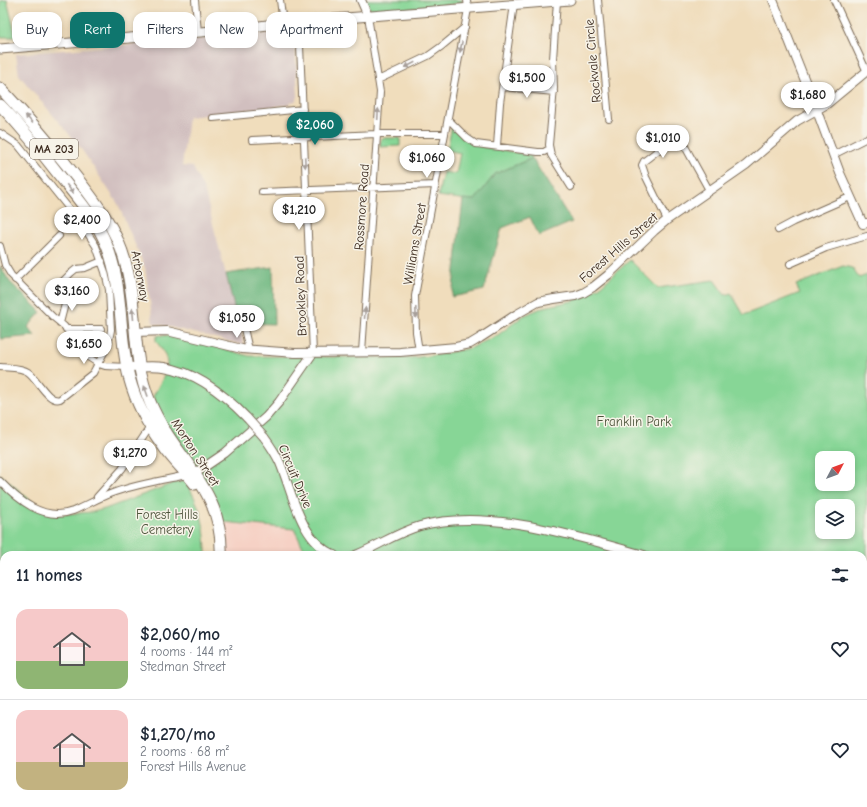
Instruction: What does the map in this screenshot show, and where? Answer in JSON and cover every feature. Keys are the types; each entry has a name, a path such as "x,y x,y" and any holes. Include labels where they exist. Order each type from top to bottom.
{"highway":[{"name":"Arborway","path":"0,88 29,119 60,157 99,207 118,239 129,277 139,367"},
{"name":"Arborway","path":"0,105 46,158 90,214 102,234 109,251 118,286 127,367"},
{"path":"46,158 54,160 60,157"},
{"name":"Morton Street","path":"127,367 137,400 150,427 164,448 207,492 215,512 220,535 220,551"},
{"name":"Morton Street","path":"139,367 146,391 156,414 191,474 207,509 213,530 214,551"}],"main road":[{"path":"357,17 468,4 514,4 570,0"},
{"path":"0,49 266,25"}],"street":[{"path":"195,0 198,32"},
{"path":"280,0 282,12"},
{"path":"361,0 368,16"},
{"name":"Rockvale Circle","path":"598,0 609,119"},
{"path":"773,0 850,197 865,223 867,235 826,248 790,264"},
{"path":"834,0 867,71"},
{"path":"557,1 553,59 554,92 549,149 571,187"},
{"name":"Williams Street","path":"419,351 416,332 415,296 468,4"},
{"path":"497,146 500,103 514,4"},
{"name":"Rossmore Road","path":"362,352 380,92 368,16"},
{"path":"378,80 428,56 465,27"},
{"name":"Brookley Road","path":"300,48 313,353"},
{"name":"Forest Hills Street","path":"135,332 167,331 249,350 313,353 393,353 456,347 470,344 538,302 554,298 575,296 583,293 608,275 667,220 746,165 797,121 817,111 867,71"},
{"path":"502,88 554,92"},
{"path":"213,118 303,109"},
{"path":"448,119 472,142 483,145 538,152 544,152 549,149"},
{"path":"0,132 18,145 90,236 102,261 109,290 111,324 108,345 99,364 90,376 60,399 57,400 49,397 37,379 29,372 0,367"},
{"path":"252,140 376,134 445,134"},
{"path":"667,220 646,178 642,165 644,161 672,141 680,138 709,190"},
{"path":"833,155 867,138"},
{"path":"262,192 435,186"},
{"path":"778,230 850,197"},
{"path":"15,280 59,236"},
{"path":"0,246 5,265 15,280 66,329 88,357 99,364 109,367 127,367"},
{"path":"52,292 76,269 85,268 102,261"},
{"path":"60,323 65,304 80,295"},
{"path":"243,324 249,350"},
{"path":"66,329 101,329"},
{"path":"0,481 28,505 40,511 52,513 71,511 103,496 127,488 191,474 202,469 231,448 268,415 279,402 313,353"},
{"name":"Circuit Drive","path":"127,367 164,367 189,375 217,392 247,418 264,437 278,459 307,530 318,545 328,551"},
{"path":"89,502 107,487 132,457 150,427"},
{"path":"364,551 398,534 420,526 476,520 561,532 630,551"}],"shaded area":[{"path":"266,33 266,48 295,48 298,97 295,101 287,105 188,117 182,166 193,167 205,193 244,345 153,323 145,268 118,204 80,147 19,75 16,54 89,48 125,48 125,45 133,44 133,48 197,48 197,39 205,38 205,48 258,48 258,34"},
{"path":"224,522 294,529 305,551 226,551 227,541"}],"green space":[{"path":"7,0 12,21 12,37 0,37 0,1"},
{"path":"365,0 462,0 462,3 376,12 369,8"},
{"path":"452,126 483,147 531,155 532,158 495,174 475,201 438,196 443,172 456,174 460,153 447,150"},
{"path":"381,138 400,138 400,146 380,147"},
{"path":"532,158 572,222 539,236 530,217 502,228 484,290 452,297 463,199 475,200 495,174"},
{"name":"Franklin Park","path":"630,260 658,288 714,280 725,295 731,293 744,315 800,293 796,285 843,266 852,268 859,278 867,275 867,551 305,551 294,529 224,522 202,478 168,430 153,397 164,375 167,363 166,357 156,341 156,337 159,335 184,337 249,356 410,358 437,355 471,348 498,335 523,316 544,307 572,301 585,296 602,285"},
{"path":"0,266 10,282 41,312 28,327 35,336 1,339 0,337"},
{"path":"273,267 274,324 238,323 226,274"},
{"name":"Forest Hills Cemetery","path":"0,474 37,506 55,515 92,512 105,509 174,483 184,481 195,499 203,522 206,551 0,551"}]}
